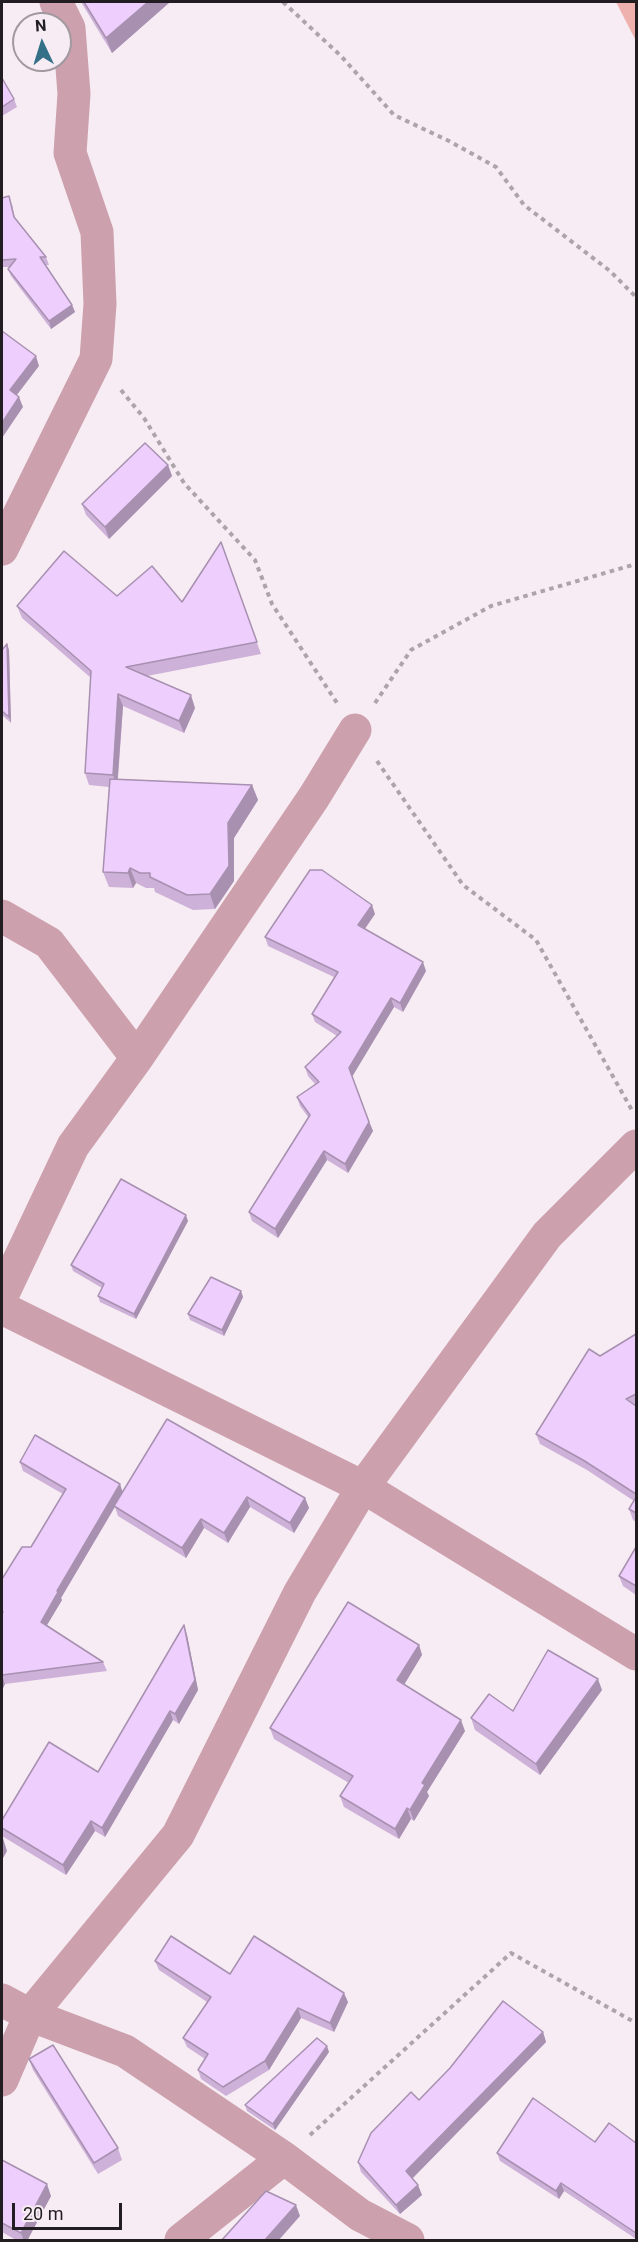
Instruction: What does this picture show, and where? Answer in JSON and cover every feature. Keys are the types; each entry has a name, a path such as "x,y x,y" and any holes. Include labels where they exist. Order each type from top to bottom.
{"street":[{"path":"2,549 96,359 100,304 97,232 70,153 74,94 69,28 56,2"},
{"path":"2,1296 73,1146 137,1058 314,797 355,730"},
{"path":"2,916 49,943 137,1058"},
{"path":"2,2080 30,2015 178,1835 300,1592 363,1487 547,1235 636,1146"},
{"path":"2,1308 363,1487 636,1654"},
{"path":"2,2000 30,2015 125,2051 285,2158 360,2215 408,2241"},
{"path":"181,2241 285,2158"}],"path":[{"path":"284,2 341,56 394,114 496,167 524,205 610,271 636,297"},
{"path":"355,730 411,650 491,606 636,564"},
{"path":"285,2158 512,1953 636,2023"}],"shaded area":[{"path":"616,2 636,2 636,41"}],"building":[{"path":"84,2 148,2 106,38"},
{"path":"2,78 14,99 2,107"},
{"path":"9,196 14,217 46,257 40,257 72,305 49,321 8,269 16,259 2,260 2,198"},
{"path":"2,331 36,356 10,390 19,397 2,423"},
{"path":"145,443 168,465 105,527 82,504"},
{"path":"221,542 257,642 126,667 191,695 179,721 118,694 113,775 85,773 91,671 17,606 64,551 117,596 152,566 182,602"},
{"path":"7,644 9,717 2,711 2,650"},
{"path":"110,779 252,785 228,823 229,866 210,894 187,895 150,877 150,873 140,873 130,868 128,873 103,872"},
{"path":"310,870 322,870 372,905 358,925 423,962 400,1003 391,998 349,1068 369,1122 345,1164 324,1151 275,1229 249,1212 310,1115 297,1097 319,1082 305,1067 341,1032 312,1014 338,972 265,937"},
{"path":"121,1179 186,1215 134,1314 98,1296 104,1284 71,1265"},
{"path":"211,1277 241,1291 222,1330 188,1314"},
{"path":"636,1334 636,1394 626,1399 636,1406 636,1494 583,1460 536,1434 589,1349 600,1356"},
{"path":"167,1419 305,1498 290,1523 247,1497 224,1533 201,1519 182,1548 114,1506"},
{"path":"35,1435 120,1484 41,1622 103,1662 2,1675 2,1579 22,1547 31,1547 66,1489 20,1462"},
{"path":"636,1497 636,1513 629,1509"},
{"path":"636,1547 636,1586 619,1576"},
{"path":"348,1602 419,1645 397,1680 461,1720 422,1783 425,1785 410,1810 407,1808 395,1829 340,1796 353,1776 270,1728"},
{"path":"184,1625 195,1680 175,1714 170,1711 102,1828 91,1821 63,1865 2,1828 2,1820 49,1742 98,1772"},
{"path":"548,1650 598,1679 536,1764 471,1718 489,1694 513,1711"},
{"path":"171,1936 230,1974 254,1936 344,1993 330,2023 298,2008 265,2061 223,2087 198,2070 208,2054 183,2038 211,1997 155,1961"},
{"path":"503,2001 543,2032 406,2171 418,2185 396,2205 358,2162 371,2133 411,2092 419,2100 450,2068"},
{"path":"317,2038 327,2046 273,2124 245,2105"},
{"path":"53,2045 118,2148 94,2163 29,2059"},
{"path":"533,2098 595,2142 609,2123 636,2143 636,2233 561,2183 556,2191 497,2153"},
{"path":"2,2160 47,2184 21,2233 2,2223"},
{"path":"266,2191 296,2205 264,2241 221,2241"}]}
